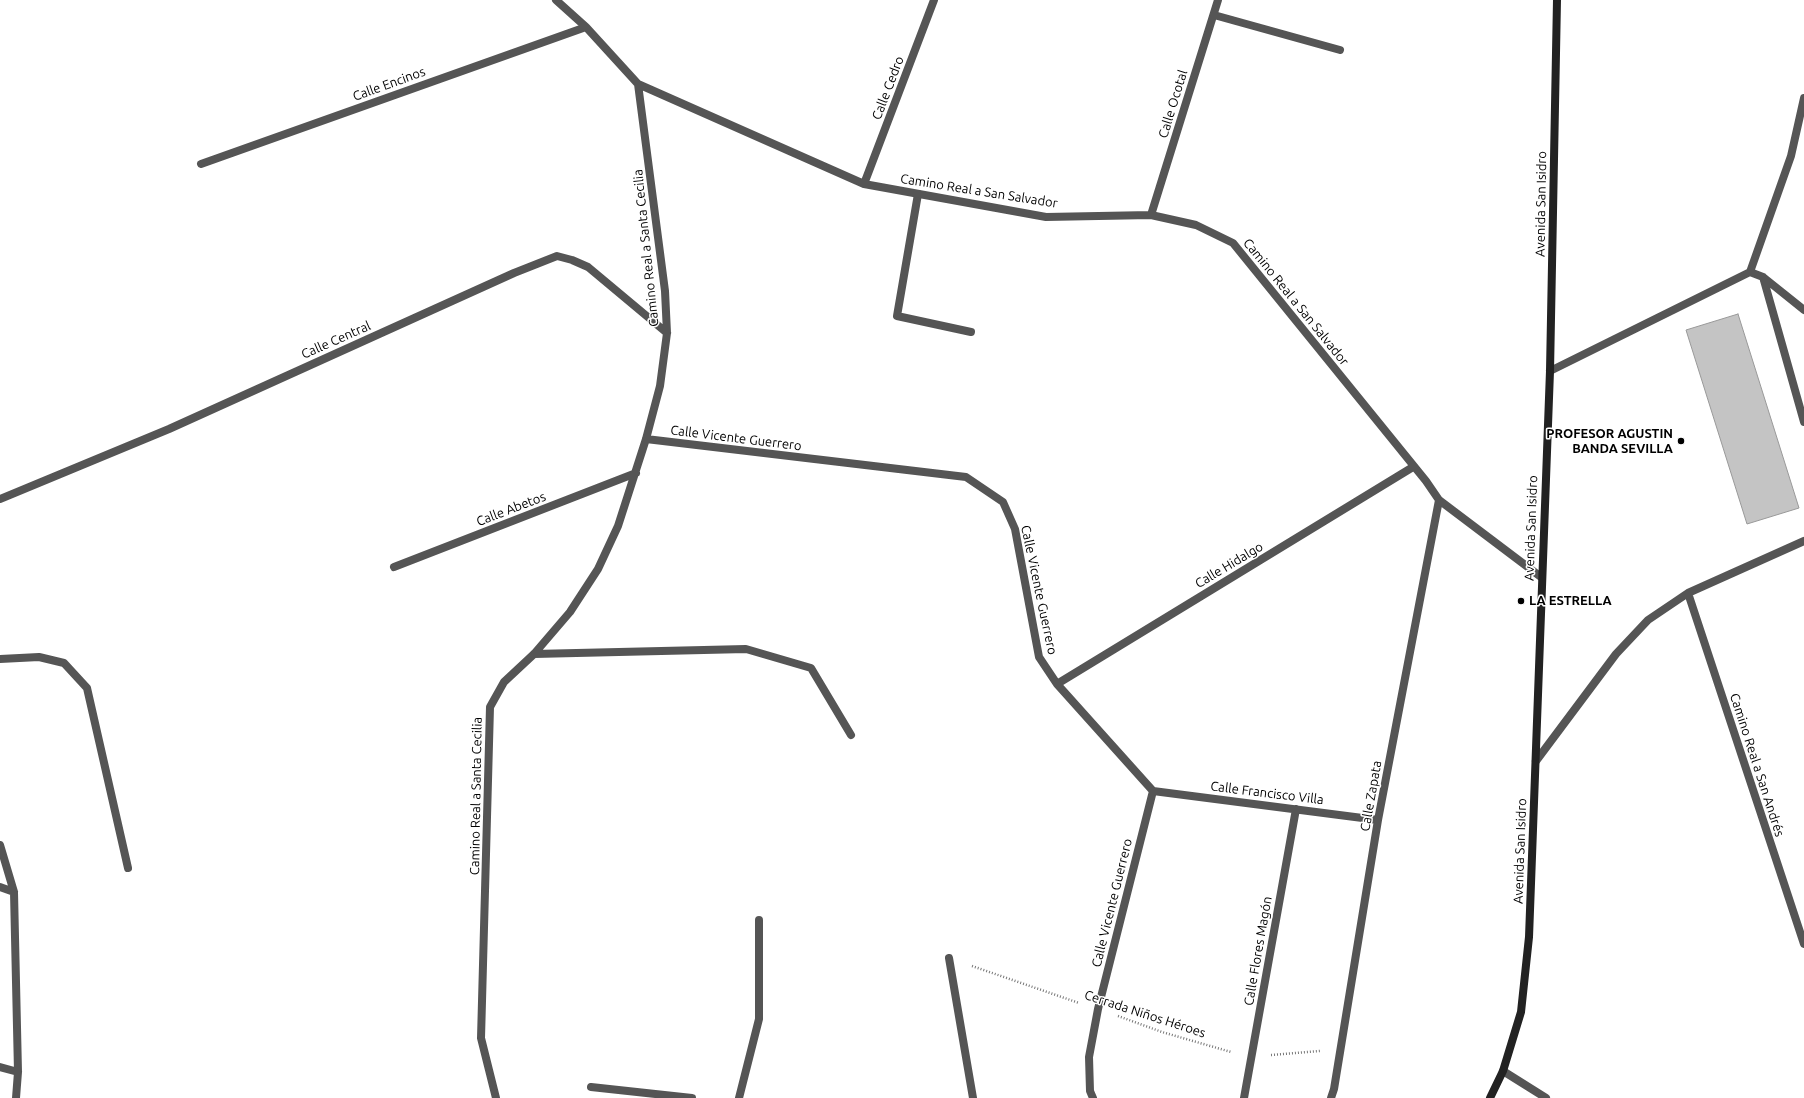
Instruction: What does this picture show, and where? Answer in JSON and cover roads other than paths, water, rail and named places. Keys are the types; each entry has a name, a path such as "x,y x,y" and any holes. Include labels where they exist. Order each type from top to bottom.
{"main road":[{"name":"Avenida San Isidro","path":"1490,1098 1503,1071 1521,1012 1529,938 1541,577 1550,370 1557,0"}],"street":[{"name":"Camino Real a San Salvador","path":"556,0 586,27 638,84 864,184 1046,217 1151,215 1196,225 1233,243 1426,481 1439,500 1541,577"},
{"name":"Calle Cedro","path":"864,184 934,0"},
{"name":"Calle Ocotal","path":"1151,215 1218,0"},
{"path":"1214,15 1340,50"},
{"name":"Calle Encinos","path":"201,164 586,27"},
{"name":"Camino Real a Santa Cecilia","path":"496,1098 481,1038 490,707 504,682 534,654 570,612 598,569 618,526 636,473 660,386 667,333 665,292 638,84"},
{"path":"1550,370 1750,272 1790,156 1804,98"},
{"path":"918,194 897,316 971,332"},
{"name":"Calle Central","path":"0,499 169,429 507,276 557,256 588,266 667,333"},
{"path":"1750,272 1763,278 1804,310"},
{"path":"1763,278 1804,422"},
{"name":"Calle Vicente Guerrero","path":"646,439 966,477 1003,502 1015,529 1039,657 1057,684 1153,791 1098,1009 1089,1057 1090,1090 1093,1098"},
{"name":"Calle Hidalgo","path":"1057,684 1414,467"},
{"name":"Calle Abetos","path":"394,567 636,473"},
{"name":"Calle Zapata","path":"1331,1098 1341,1049 1378,820 1439,500"},
{"path":"1536,761 1616,654 1648,620 1688,593 1804,541"},
{"name":"Camino Real a San Andrés","path":"1688,593 1804,944"},
{"path":"534,654 746,650 811,668 851,735"},
{"path":"0,659 39,657 64,663 87,688 128,868"},
{"name":"Calle Francisco Villa","path":"1153,791 1378,820"},
{"name":"Calle Flores Magón","path":"1244,1098 1296,809"},
{"path":"0,845 14,892 18,1072 16,1098"},
{"path":"0,887 14,892"},
{"path":"739,1098 759,1019 759,920"},
{"path":"949,958 973,1098"},
{"path":"0,1067 18,1072"},
{"path":"1503,1071 1546,1098"},
{"path":"591,1087 692,1098"}],"place":[{"name":"PROFESOR AGUSTIN BANDA SEVILLA","path":"1681,441"},
{"name":"LA ESTRELLA","path":"1521,601"}]}
